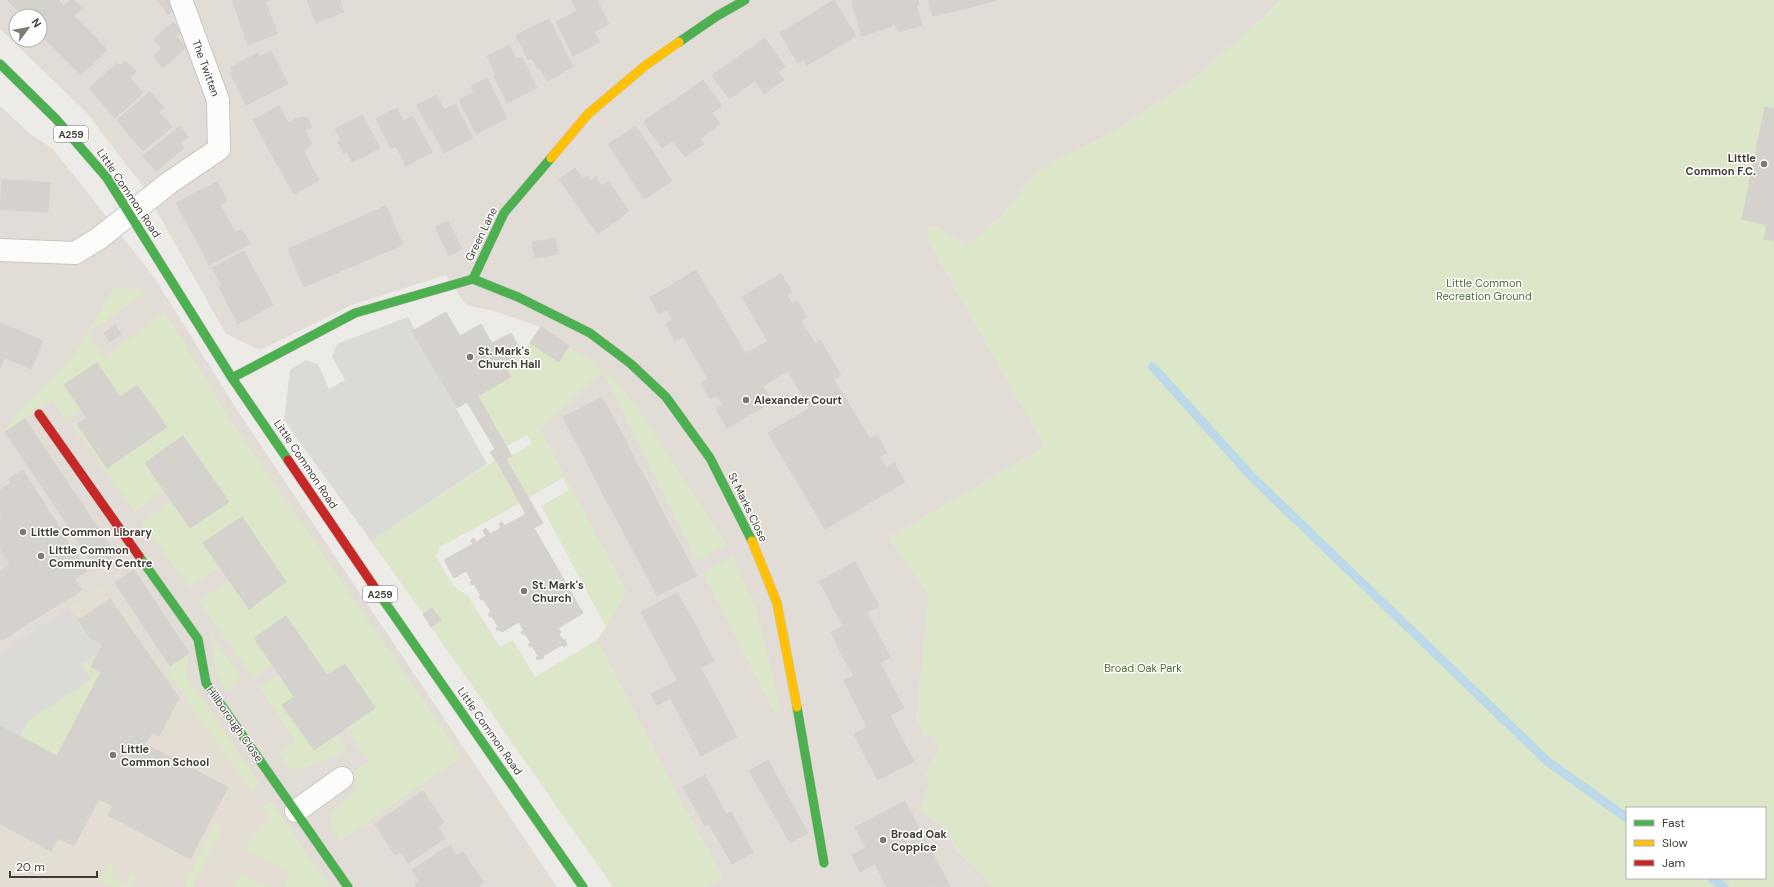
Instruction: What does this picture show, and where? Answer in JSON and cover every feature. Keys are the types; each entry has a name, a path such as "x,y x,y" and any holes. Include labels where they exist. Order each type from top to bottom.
{"main road":[{"name":"Green Lane","path":"232,378 355,313 473,279 504,213 588,114 646,64 717,16 745,0"},
{"name":"Little Common Road","path":"0,64 42,103 87,151 107,178 232,378 407,634 584,887"},
{"name":"St Marks Close","path":"473,279 518,297 590,334 631,364 666,397 710,458 751,539 777,603 803,735 824,863"},
{"name":"Hillborough Close","path":"39,414 198,639 206,682 348,887"}],"street":[{"name":"The Twitten","path":"129,213 169,183 219,149 218,100 181,0"},
{"path":"0,250 75,253 98,239 129,213"},
{"path":"296,811 342,778"}],"shaded area":[{"path":"0,0 1281,0 1262,19 1195,78 1129,122 1098,140 1067,154 1037,173 999,218 978,237 966,245 937,227 930,227 928,240 1045,447 889,538 929,594 916,720 924,734 928,731 939,748 926,774 930,781 920,811 946,828 954,847 993,887 706,887 723,878 680,800 597,640 626,591 540,430 602,370 541,327 497,312 466,305 446,275 354,304 260,350 226,334 142,185 86,112 20,48 48,48 48,8 8,8 8,37 0,29"},
{"path":"0,106 29,133 53,149 154,277 237,410 557,887 0,887"},
{"path":"408,317 415,330 413,331 487,464 371,541 284,420 290,370 306,360 318,364 329,389 345,380 332,357 337,344"},
{"path":"0,548 10,564 0,571"},
{"name":"Little Common School","path":"106,584 186,700 321,887 0,887 0,653"},
{"path":"69,607 90,638 103,644 98,653 82,664 91,679 28,721 20,737 0,726 0,653"}],"green space":[{"name":"Little Common Recreation Ground","path":"1281,0 1774,0 1774,887 993,887 954,846 946,828 920,811 930,781 926,774 939,748 928,731 923,734 916,720 929,594 889,538 1045,447 928,240 930,226 937,227 966,245 978,237 999,218 1037,173 1067,154 1098,140 1129,122 1195,78 1262,19"},
{"path":"113,288 147,291 87,334 104,358 165,312 228,416 462,757 340,841 332,829 330,817 359,785 352,773 368,761 345,728 375,708 345,664 327,675 286,616 254,638 272,664 253,678 199,601 229,580 249,608 286,582 242,517 203,543 219,567 190,588 141,522 172,501 190,528 228,502 183,437 145,463 164,490 135,512 73,427 77,424 108,468 166,427 138,385 120,397 96,363 64,385 81,410 66,420 52,400 5,432 18,412 73,357"},
{"path":"530,343 569,346 613,377 639,410 727,545 697,561 602,370 540,430 626,591 606,627 541,506 569,490 563,478 528,498 506,459 532,444 527,435 507,446 478,396 511,377 503,363 522,352"},
{"path":"495,460 520,503 440,547 436,556 453,586 468,596 500,647 513,640 535,677 597,640 680,800 723,878 706,887 613,887 431,627 441,620 432,608 423,614 371,541"},
{"path":"733,557 757,611 781,710 775,714 703,573"},
{"path":"211,634 242,679 226,691 216,675"},
{"path":"98,653 91,666 101,672 57,756 20,737 28,721 91,679 82,664"},
{"path":"189,653 185,674 260,784 251,790 165,670"},
{"path":"279,674 294,697 282,705 314,750 337,734 347,748 337,755 300,770 289,768 279,754 295,741 259,688"},
{"path":"271,801 330,887 285,887 284,886 289,872 246,850 252,836 272,819 263,807"},
{"path":"214,824 222,827 193,887 184,887"},
{"path":"109,863 115,866 110,877 125,885 131,874 135,876 130,887 114,887 100,880"},
{"path":"240,874 266,887 233,887"}],"building":[{"path":"7,0 28,0 19,8 15,8"},
{"path":"28,0 60,0 48,11 48,8 19,8"},
{"path":"70,0 74,0 82,8 48,42 48,11 59,1 64,6"},
{"path":"157,0 174,0 177,7 168,15"},
{"path":"232,0 269,0 265,2 268,8 239,19"},
{"path":"307,0 340,0 344,12 316,23"},
{"path":"597,0 609,24 594,32 600,42 573,56 556,22 577,11 572,1"},
{"path":"834,0 856,36 828,53 807,17"},
{"path":"851,0 885,0 893,26 862,36"},
{"path":"885,0 918,0 919,4 916,5 922,25 899,32 890,17"},
{"path":"928,0 966,0 968,8 933,16"},
{"path":"966,0 997,0 968,8"},
{"path":"268,8 277,34 248,45 239,19"},
{"path":"74,16 89,31 63,57 48,42"},
{"path":"807,17 828,53 807,65 803,59 798,63 780,33"},
{"path":"549,19 573,67 547,81 540,68 538,69 532,58 528,60 516,35"},
{"path":"173,22 182,31 162,48 154,39"},
{"path":"89,31 107,50 81,75 63,57"},
{"path":"176,36 186,47 163,68 153,56"},
{"path":"765,38 785,67 778,72 784,80 764,94 739,56"},
{"path":"509,45 516,59 522,57 537,88 507,103 494,76 496,75 487,56"},
{"path":"271,51 280,68 239,90 230,73 233,71 231,67 257,53 259,57"},
{"path":"739,56 755,81 729,99 712,75"},
{"path":"126,61 136,72 102,103 89,88 117,63 120,66"},
{"path":"280,68 288,84 246,105 239,90"},
{"path":"130,78 143,93 115,118 102,103"},
{"path":"487,78 507,118 476,134 459,100 474,92 471,86"},
{"path":"703,80 722,106 712,113 720,124 700,139 673,101"},
{"path":"150,92 164,108 130,136 117,120"},
{"path":"436,95 444,110 455,104 473,138 444,153 431,128 429,129 417,105"},
{"path":"673,101 704,144 685,157 673,141 662,148 643,122"},
{"path":"279,106 288,123 300,117 307,118 312,127 268,148 253,120"},
{"name":"Little Common F.C.","path":"1765,107 1774,109 1774,241 1764,239 1767,225 1742,219"},
{"path":"397,108 403,121 413,116 432,152 406,166 396,146 391,149 376,119"},
{"path":"159,112 172,127 143,151 130,136"},
{"path":"362,115 380,148 352,162 347,152 344,154 338,142 341,140 335,129"},
{"path":"180,126 188,137 180,143 184,148 156,171 143,156"},
{"path":"636,126 672,181 644,199 608,144"},
{"path":"305,130 312,144 303,151 319,180 294,194 268,148"},
{"path":"575,168 583,179 588,176 591,181 596,177 602,186 608,181 629,211 598,234 559,179"},
{"path":"2,180 26,181 24,211 0,209"},
{"path":"26,181 50,183 48,212 24,211"},
{"path":"217,182 227,201 187,223 176,203"},
{"path":"220,205 230,223 197,241 187,223"},
{"path":"386,206 403,245 378,255 361,217"},
{"path":"361,217 378,255 353,266 336,228"},
{"path":"448,221 462,249 449,256 435,227"},
{"path":"230,223 235,233 242,229 250,244 209,265 197,241"},
{"path":"336,228 353,266 329,276 313,238"},
{"path":"313,238 329,276 304,287 288,249"},
{"path":"555,238 558,254 535,258 532,242"},
{"path":"244,251 273,305 238,324 219,287 222,286 212,268"},
{"name":"Alexander Court","path":"696,270 746,354 768,341 742,297 781,274 792,292 787,295 792,304 797,301 807,317 801,321 815,344 820,340 841,375 834,380 870,439 877,435 887,453 879,457 886,468 894,463 905,482 825,529 768,433 810,408 788,371 763,386 772,402 727,428 716,409 723,405 717,395 710,399 701,383 708,379 683,336 675,341 666,324 673,320 667,310 659,314 650,298"},
{"name":"St. Mark's Church Hall","path":"446,312 460,336 481,324 492,343 511,333 522,352 503,363 511,377 457,408 412,331"},
{"path":"0,323 20,331 8,359 4,358 0,369"},
{"path":"115,325 121,334 110,342 104,333"},
{"path":"541,327 569,346 559,362 530,343"},
{"path":"20,331 43,341 31,369 8,359"},
{"path":"97,363 120,397 137,385 167,427 107,468 77,424 87,418 64,385"},
{"path":"478,396 505,444 495,449 467,402"},
{"path":"602,397 614,419 575,440 563,417"},
{"path":"25,419 116,555 97,569 5,432"},
{"path":"614,419 626,441 587,462 575,440"},
{"path":"183,436 229,502 190,528 145,463"},
{"path":"626,441 637,464 598,485 587,462"},
{"path":"505,444 512,456 498,464 490,452"},
{"path":"506,459 543,523 534,528 498,464"},
{"path":"637,464 650,486 610,507 598,485"},
{"name":"Little Common Community Centre","path":"23,470 87,571 74,579 82,590 2,640 0,638 0,571 10,564 0,548 0,519 2,518 0,515 0,490 11,483 9,479"},
{"path":"650,486 661,509 622,529 610,507"},
{"path":"661,509 673,531 634,552 622,529"},
{"name":"St. Mark's Church","path":"526,514 583,613 557,629 561,632 559,634 564,641 565,639 567,645 564,647 562,645 543,656 544,658 540,660 539,658 537,660 536,657 538,656 532,646 530,647 528,644 531,643 525,634 523,635 521,632 524,631 519,622 502,632 500,630 497,631 496,628 498,627 492,616 490,617 488,614 491,612 483,599 481,600 479,597 481,596 474,584 472,585 470,582 472,581 466,571 454,578 444,560 473,544 471,540 474,538 476,542 486,536 483,530 486,528 490,534 501,528 499,524 502,522 504,526"},
{"path":"242,517 286,582 249,609 203,543"},
{"path":"673,531 685,554 646,574 634,552"},
{"path":"685,554 697,576 657,596 646,574"},
{"path":"855,562 867,584 831,603 819,581"},
{"path":"134,570 189,653 170,666 115,583"},
{"path":"867,584 879,606 843,626 831,603"},
{"path":"677,593 690,615 653,635 641,612"},
{"path":"110,599 179,698 159,736 152,733 145,744 113,806 99,799 74,846 58,838 51,851 0,824 0,726 57,756 101,672 91,667 103,644 90,638 78,620"},
{"path":"432,608 441,620 431,627 423,614"},
{"path":"867,613 879,636 842,655 831,632"},
{"path":"690,615 702,638 665,657 653,635"},
{"path":"286,616 327,675 345,664 375,708 314,750 282,705 294,697 254,638"},
{"path":"879,636 890,657 854,676 842,655"},
{"path":"702,638 714,661 677,680 665,657"},
{"path":"880,662 892,686 856,705 844,681"},
{"path":"701,668 713,691 677,710 670,698 657,705 651,694"},
{"path":"892,686 904,708 867,727 856,705"},
{"path":"713,691 725,714 689,733 677,710"},
{"path":"725,714 737,737 701,756 689,733"},
{"path":"890,715 902,739 866,758 854,734"},
{"path":"902,739 914,761 878,780 866,758"},
{"path":"145,744 228,787 190,859 108,815"},
{"path":"768,760 808,833 790,843 749,771"},
{"path":"705,775 726,814 731,812 753,852 732,864 709,824 705,826 683,787"},
{"path":"423,791 444,822 438,827 445,838 408,863 400,852 395,855 375,824"},
{"name":"Broad Oak Coppice","path":"905,801 919,828 903,836 907,844 923,835 936,860 886,886 875,864 860,872 852,855 866,848 855,827"},
{"path":"450,845 457,856 463,852 484,883 478,887 417,887 415,884 419,881 412,870"},
{"name":"Broad Oak Coppice","path":"936,860 950,886 886,886"}],"waterway":[{"path":"1153,367 1251,476 1547,761 1626,817"},
{"path":"1713,879 1724,887"}],"traffic: fast":[{"path":"679,42 717,16 745,0"},
{"path":"0,64 56,119 107,178 232,378 288,460"},
{"path":"232,378 355,313 473,279 504,213 551,158"},
{"path":"473,279 518,297 590,333 631,364 666,397 710,458 752,541"},
{"path":"139,556 198,639 206,683 348,887"},
{"path":"375,588 583,887"},
{"path":"797,707 824,863"}],"traffic: slow":[{"path":"551,158 588,114 646,65 679,42"},
{"path":"752,541 777,603 797,707"}],"traffic: jam":[{"path":"39,414 139,556"},
{"path":"288,460 375,588"}],"place":[{"name":"Little Common F.C.","path":"1764,164"},
{"name":"St. Mark's Church Hall","path":"470,357"},
{"name":"Alexander Court","path":"746,400"},
{"name":"Little Common Library","path":"23,532"},
{"name":"Little Common Community Centre","path":"41,556"},
{"name":"St. Mark's Church","path":"524,591"},
{"name":"Little Common School","path":"113,755"},
{"name":"Broad Oak Coppice","path":"883,840"}],"park label":[{"name":"Broad Oak Park","path":"1143,668"}]}
